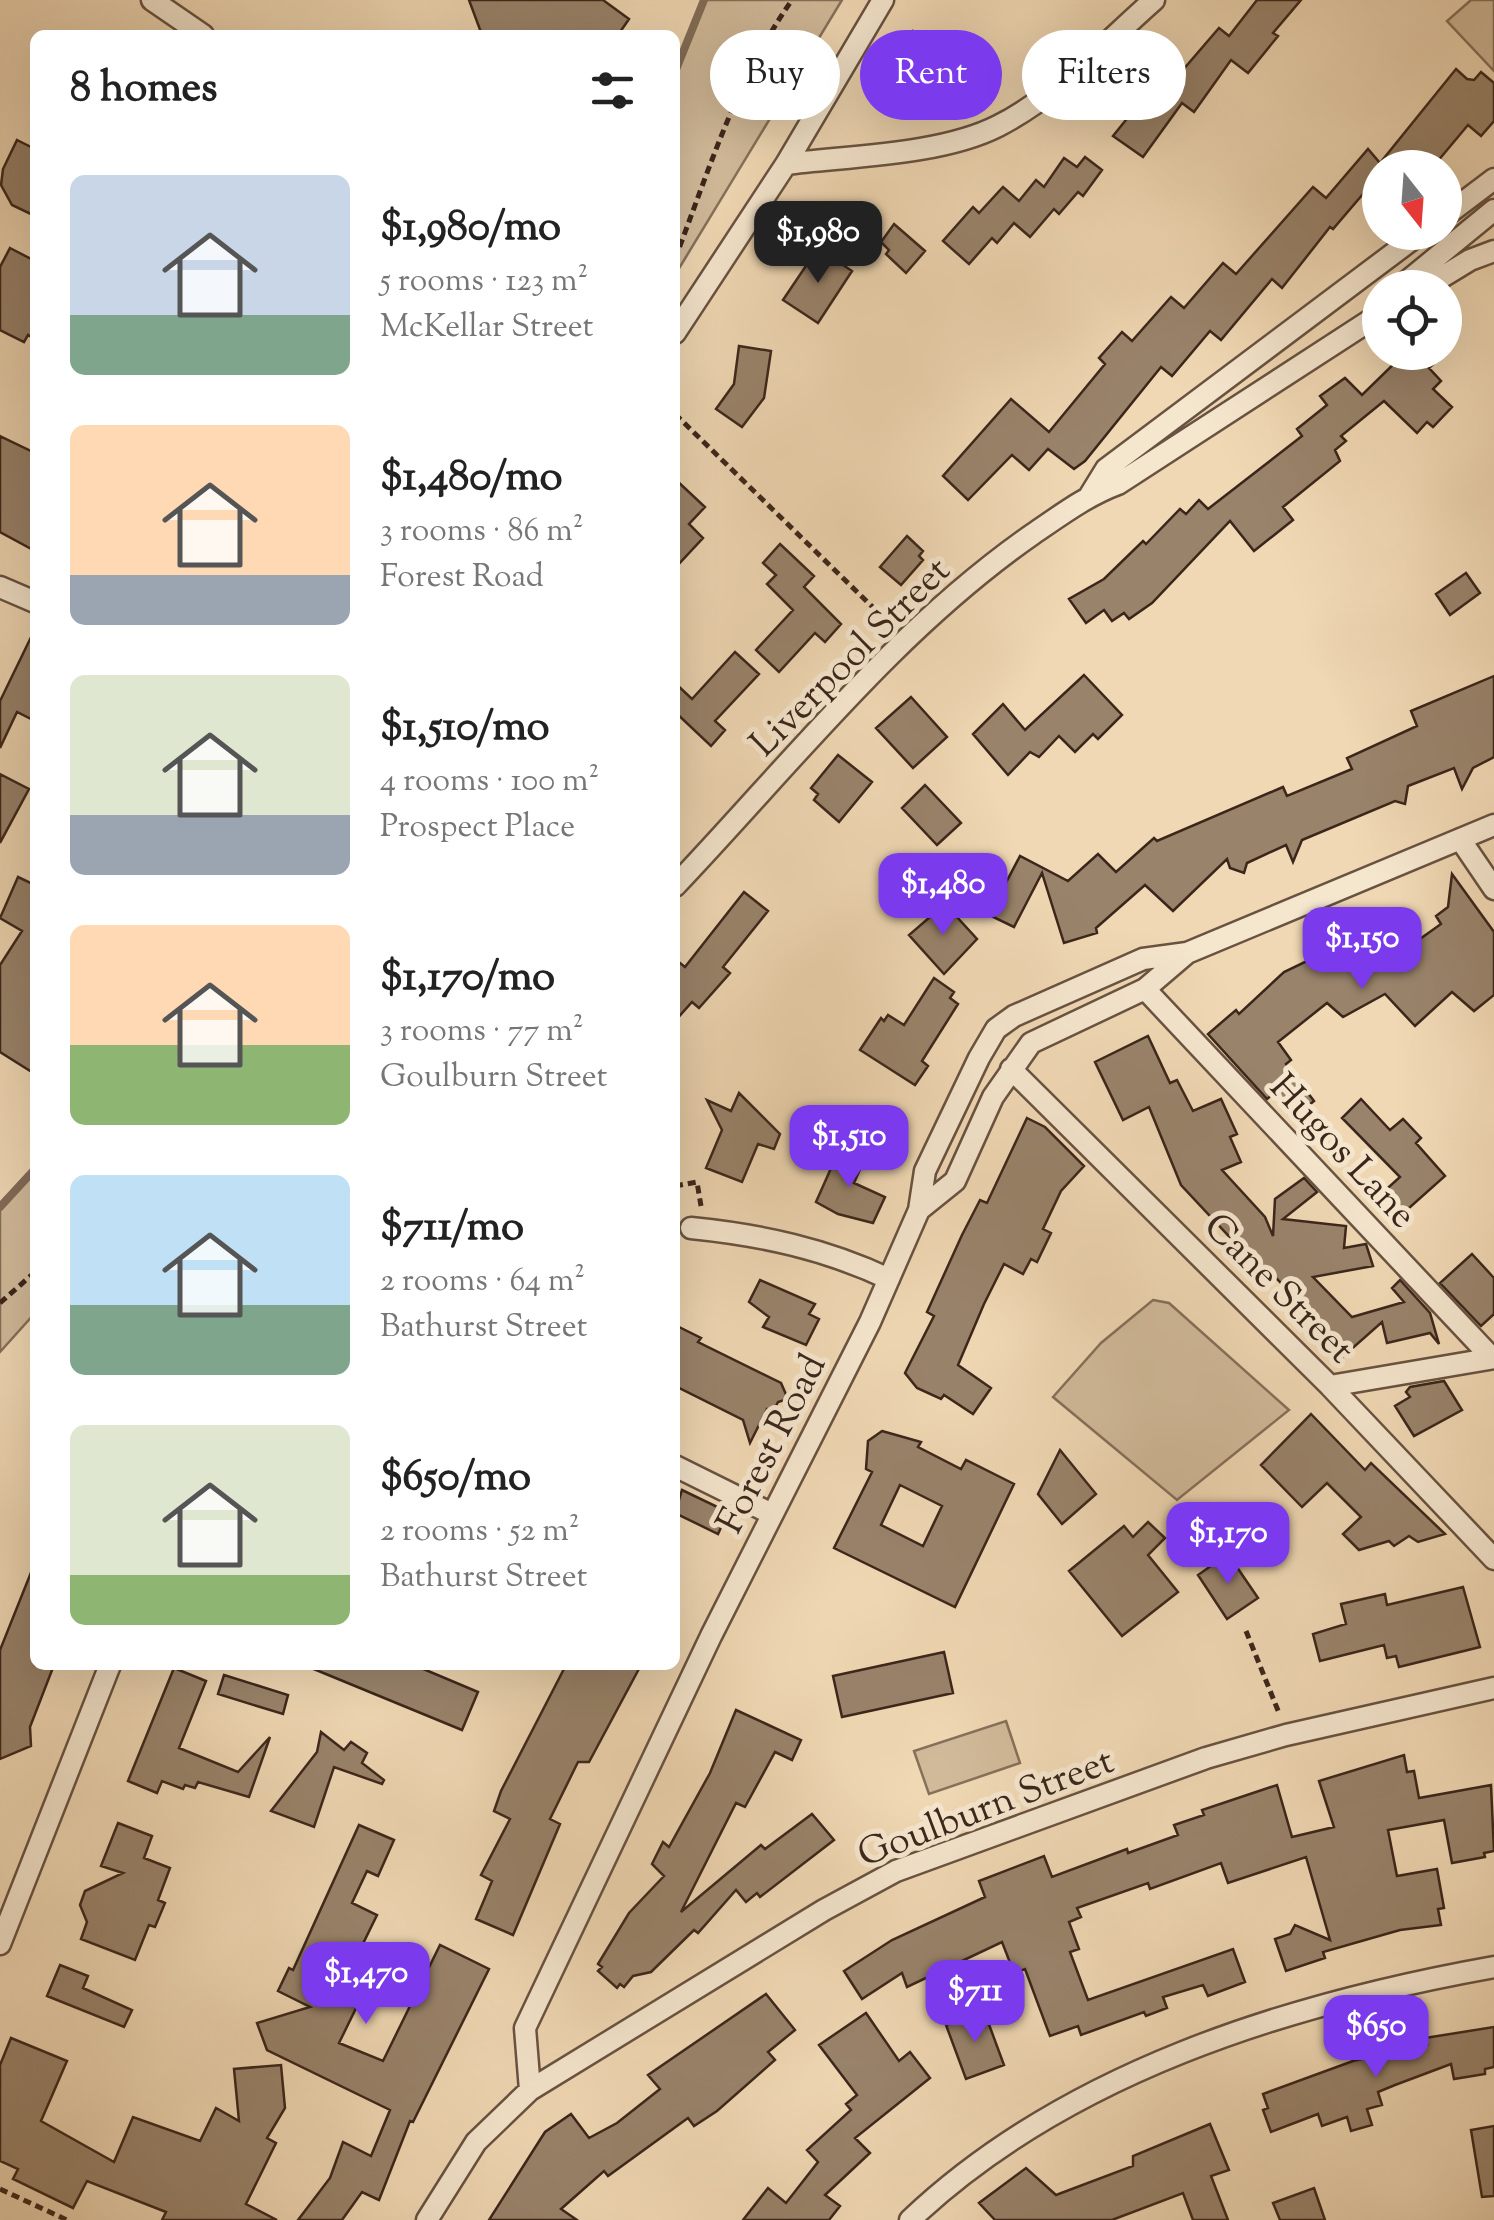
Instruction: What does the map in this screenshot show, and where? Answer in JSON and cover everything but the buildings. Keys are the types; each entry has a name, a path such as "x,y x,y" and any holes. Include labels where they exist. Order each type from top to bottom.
{"street":[{"path":"152,0 195,30"},
{"path":"680,324 786,164 883,0"},
{"path":"786,164 939,144 995,128 1042,99 1154,0"},
{"path":"1462,203 1494,179"},
{"path":"1420,270 1494,210"},
{"name":"Liverpool Street","path":"1090,494 1106,469 1398,250"},
{"path":"1458,270 1494,251"},
{"name":"Liverpool Street","path":"1325,347 1362,317"},
{"name":"Liverpool Street","path":"680,881 905,638 995,560 1090,494 1118,484 1362,325"},
{"path":"0,587 30,600"},
{"name":"Forest Road","path":"530,2090 526,2028 772,1514 890,1279 919,1210 925,1171 996,1029 1057,994 1143,958 1187,953 1494,825"},
{"path":"1460,838 1494,890"},
{"name":"Forest Road","path":"919,1210 955,1181 1011,1069 1030,1044 1145,989 1187,953"},
{"name":"Hugos Lane","path":"1145,989 1493,1358"},
{"name":"Cane Street","path":"1011,1069 1330,1386 1494,1560"},
{"path":"698,1228 753,1234 848,1260 890,1279"},
{"path":"1330,1386 1493,1358"},
{"path":"680,1468 772,1514"},
{"path":"0,1944 108,1670"},
{"name":"Goulburn Street","path":"426,2220 476,2142 530,2090 824,1910 896,1871 1206,1758 1286,1735 1494,1688"},
{"path":"910,2220 996,2147 1067,2105 1138,2072 1353,1997 1494,1966"}],"path":[{"path":"680,246 742,87 767,34 792,0"},
{"path":"680,419 905,638"},
{"path":"680,1185 698,1182 698,1228"},
{"path":"0,1303 30,1276"},
{"path":"1246,1631 1272,1689 1286,1735"},
{"path":"0,2189 68,2220"}],"shaded area":[{"path":"704,0 842,0 824,30 710,30 710,120 769,120 680,267 680,60"},
{"path":"1471,0 1494,0 1494,71 1447,21"},
{"path":"30,1174 30,1319 0,1352 0,1207"},
{"path":"1153,1300 1169,1303 1289,1410 1177,1500 1053,1397 1101,1343"},
{"path":"1006,1721 1020,1763 929,1794 914,1751"}],"waterway":[{"path":"680,60 704,0"},
{"path":"0,1207 30,1174"}]}
